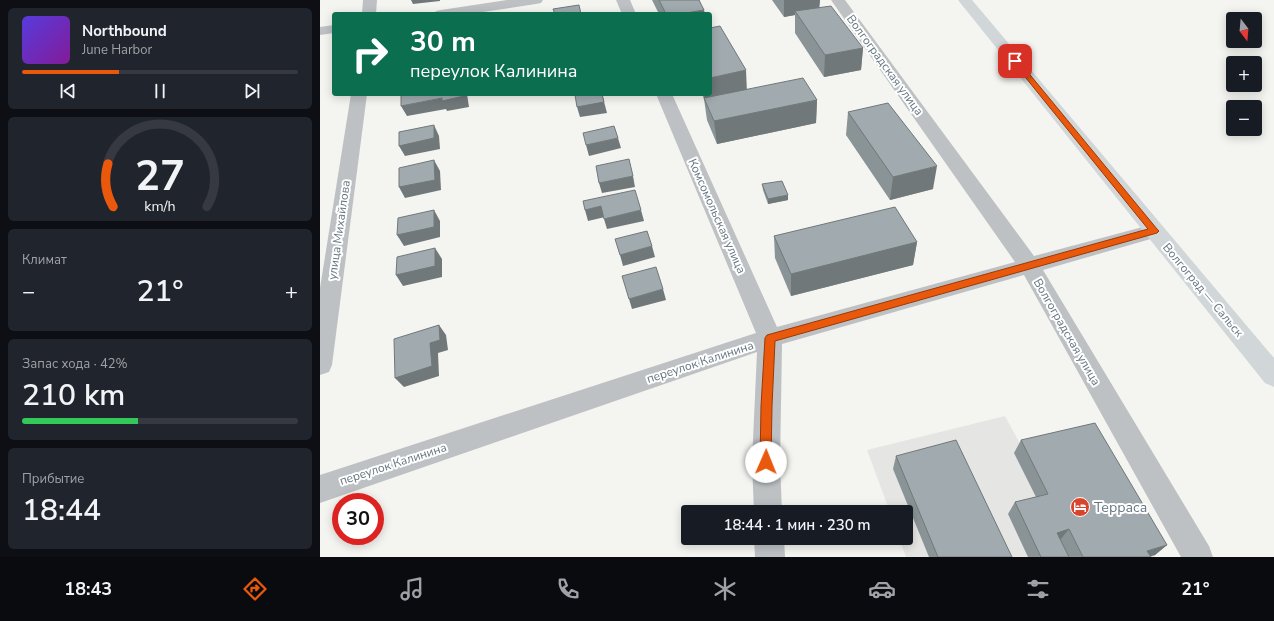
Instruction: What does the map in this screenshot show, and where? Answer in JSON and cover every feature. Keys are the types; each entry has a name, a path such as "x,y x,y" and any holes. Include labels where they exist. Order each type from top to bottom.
{"main road":[{"name":"Волгоград — Сальск","path":"965,0 1274,376"}],"street":[{"path":"369,12 370,0"},
{"path":"455,12 536,0"},
{"path":"623,0 628,12"},
{"name":"Волгоградская улица","path":"838,0 1029,265 1198,557"},
{"path":"320,31 332,29"},
{"name":"улица Михайлова","path":"320,365 359,96"},
{"name":"Комсомольская улица","path":"665,96 770,338"},
{"name":"переулок Калинина","path":"320,489 770,338 1154,231"},
{"path":"768,505 766,406 770,338"},
{"path":"769,545 770,557"}],"shaded area":[{"path":"1005,416 1024,451 1155,555 1155,557 906,557 902,545 913,545 913,505 887,505 867,450"}],"building":[{"path":"659,0 699,0 704,10 692,12 665,12"},
{"path":"579,5 581,12 554,12 553,9"},
{"path":"831,6 863,48 825,55 795,11"},
{"path":"720,26 746,70 712,78 712,28"},
{"path":"803,78 817,100 714,121 704,98"},
{"path":"401,96 464,96 442,101 442,98 401,106"},
{"path":"575,96 602,96 604,102 577,107"},
{"path":"888,103 937,166 893,177 848,112"},
{"path":"434,125 434,138 399,146 399,132"},
{"path":"614,126 618,138 586,145 583,133"},
{"path":"629,159 633,176 599,183 596,166"},
{"path":"434,160 435,180 399,187 399,168"},
{"path":"782,181 788,195 768,199 762,184"},
{"path":"635,190 641,210 604,219 601,206 585,210 583,201"},
{"path":"895,207 917,242 791,274 774,236"},
{"path":"434,210 434,227 397,235 398,218"},
{"path":"647,231 652,246 620,255 615,239"},
{"path":"435,248 435,266 396,275 397,257"},
{"path":"656,267 663,289 629,299 622,276"},
{"path":"439,325 440,340 430,343 432,366 395,378 394,339"},
{"path":"1095,423 1167,545 1147,551 1151,557 1083,557 1069,529 1057,533 1069,557 1041,557 1015,502 1048,494 1021,440"},
{"path":"956,440 1012,557 938,557 896,456"}],"place":[{"name":"Терраса","path":"1080,507"}],"route":[{"path":"766,462 766,406 770,338 1154,231 1015,61"}]}
